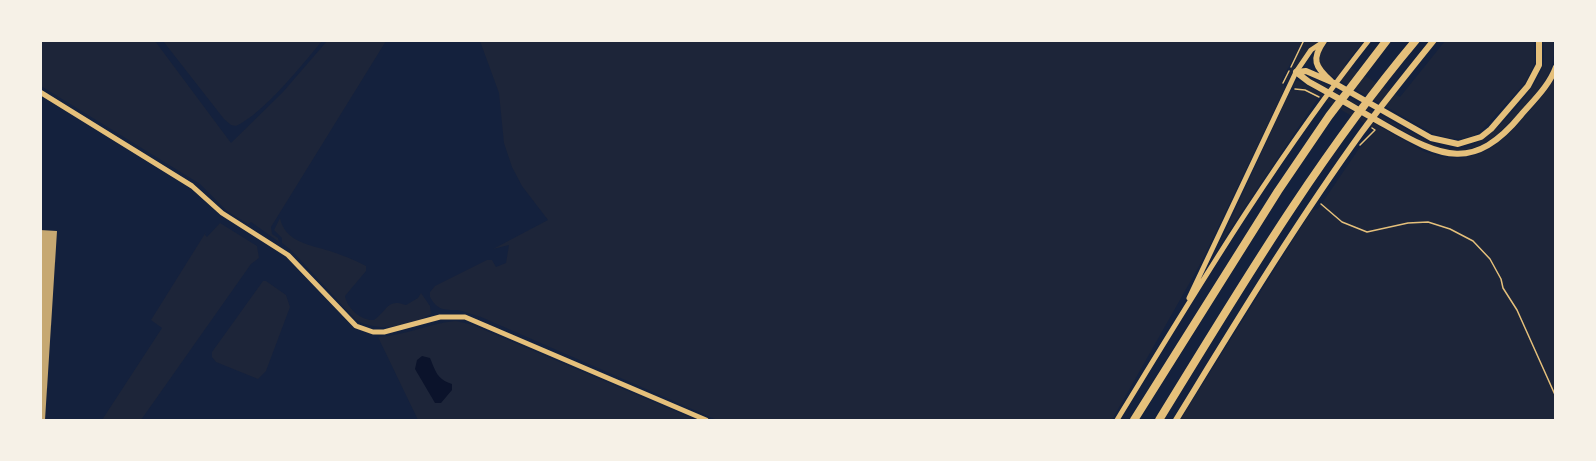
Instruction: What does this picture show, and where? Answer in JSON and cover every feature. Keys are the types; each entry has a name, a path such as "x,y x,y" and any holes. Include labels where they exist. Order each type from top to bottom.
{"highway":[{"path":"1134,420 1248,237 1329,116 1387,40"},
{"path":"1159,420 1278,229 1348,127 1416,40"}],"main road":[{"path":"1176,420 1280,253 1360,134 1434,40"},
{"path":"1296,72 1306,71 1334,83 1431,138 1458,144 1480,137 1491,129 1528,86 1539,65 1539,40"},
{"path":"1324,41 1316,55 1317,64 1334,83"},
{"path":"1296,72 1309,82 1417,143 1442,153 1458,154 1483,148 1502,137 1545,87 1556,67"}],"street":[{"path":"1117,420 1259,193 1316,110 1369,40"},
{"path":"1178,321 1296,72 1311,50 1324,41"},
{"path":"40,92 190,184 220,212 292,258 347,319 361,328 373,332 384,332 434,318 465,317 706,420"}],"path":[{"path":"1285,86 1283,80 1304,40"},
{"path":"1364,142 1372,133"},
{"path":"1321,204 1342,222 1367,232 1408,223 1428,222 1450,229 1473,241 1490,259 1501,279 1503,288 1517,310 1556,397"}],"shaded area":[{"path":"40,41 155,41 231,143 283,92 327,41 386,41 271,227 272,234 278,238 279,242 251,222 248,224 227,211 200,184 41,86"},
{"path":"163,41 322,41 270,100 247,120 236,126 224,119"},
{"path":"480,41 1303,41 1282,79 1285,88 1202,261 1112,420 717,420 481,317 435,305 430,292 435,286 487,260 492,260 496,267 506,263 509,245 493,249 548,220 522,186 512,167 504,143 499,93"},
{"path":"1305,41 1319,41 1297,65 1286,84 1284,80"},
{"path":"1330,41 1364,41 1345,64 1400,97 1445,41 1534,41 1535,63 1525,83 1482,130 1473,136 1460,139 1448,138 1434,134 1325,72 1318,60 1320,52"},
{"path":"1543,41 1553,41 1553,61 1547,77 1521,111 1500,132 1481,145 1468,149 1448,150 1427,144 1311,79 1317,80 1429,142 1449,148 1464,148 1479,142 1489,134 1531,89 1543,65"},
{"path":"1555,77 1555,420 1180,420 1312,210 1318,209 1358,150 1376,130 1305,89 1292,87 1296,81 1423,151 1454,158 1480,154 1491,148 1513,129 1537,103"},
{"path":"1302,90 1318,98 1217,249 1290,91"},
{"path":"280,218 287,232 299,241 339,254 366,266 366,271 345,296 355,313 374,320 391,304 406,305 418,298 421,293 430,306 431,314 404,325 384,327 356,320 282,243 282,238 274,230"},
{"path":"220,223 257,246 259,258 251,264 141,420 102,420 162,328 151,320 206,232 207,237"},
{"path":"263,281 286,295 290,307 266,371 258,379 216,362 212,357 212,352"},
{"path":"456,321 473,325 696,420 418,420 378,337"},
{"path":"422,356 430,358 440,377 452,384 452,390 441,403 435,403 415,369 417,360"}],"building":[{"path":"40,230 57,231 45,420 40,420"}]}
